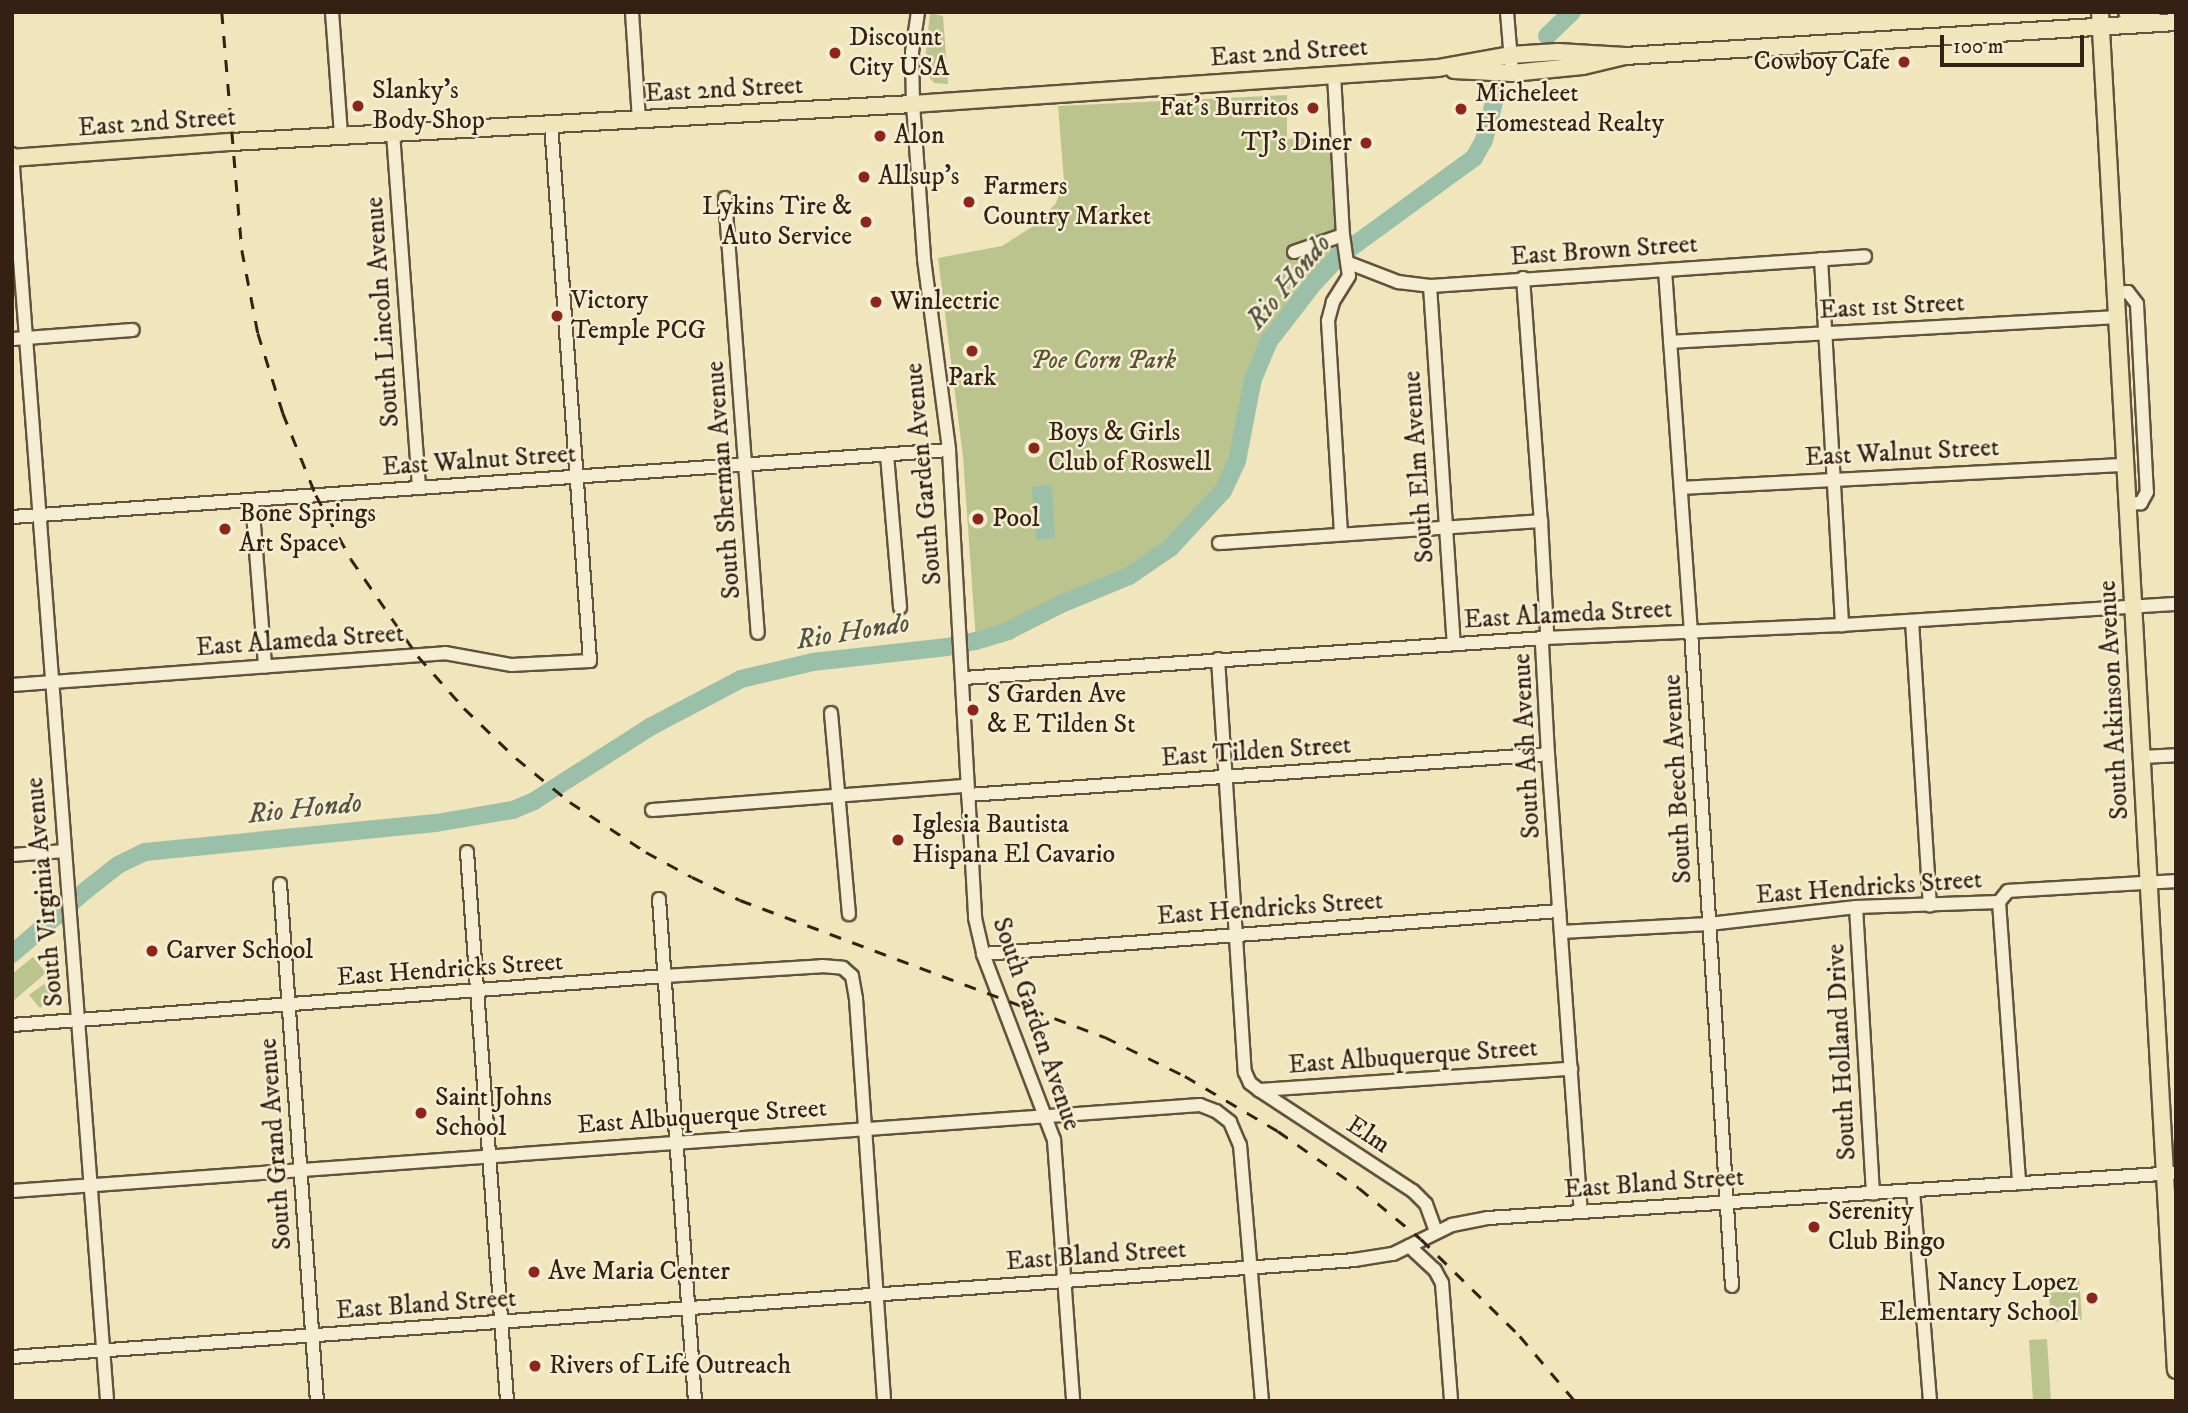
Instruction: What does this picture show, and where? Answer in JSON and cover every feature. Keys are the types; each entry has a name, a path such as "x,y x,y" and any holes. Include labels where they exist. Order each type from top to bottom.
{"main road":[{"path":"2127,12 2176,21"},
{"name":"East 2nd Street","path":"1438,68 1512,73 1583,66 1625,56 2100,20 2176,21"},
{"name":"South Atkinson Avenue","path":"2100,20 2148,883 2170,1174 2176,1370"},
{"name":"East 2nd Street","path":"12,156 913,104 1438,68 1510,55 1583,52 1625,56"}],"street":[{"path":"332,12 341,136"},
{"path":"632,12 639,119"},
{"name":"South Garden Avenue","path":"918,12 912,52 913,104 927,285 949,450 964,678 967,791 975,918 983,954 1047,1115 1056,1162 1073,1401"},
{"path":"1507,12 1512,73"},
{"path":"1334,75 1343,239 1349,276 1333,302 1328,321 1341,534"},
{"path":"551,124 577,478"},
{"name":"South Lincoln Avenue","path":"393,133 419,488"},
{"name":"South Virginia Avenue","path":"12,156 107,1401"},
{"name":"South Sherman Avenue","path":"725,198 758,633"},
{"path":"1294,252 1343,239"},
{"name":"East Brown Street","path":"1348,262 1398,282 1430,286 1865,256"},
{"path":"1821,259 1842,625"},
{"name":"South Beech Avenue","path":"1665,270 1691,631 1732,1286"},
{"name":"South Ash Avenue","path":"1522,278 1541,521 1547,632 1542,643 1548,754 1581,1212"},
{"name":"South Elm Avenue","path":"1430,286 1454,644"},
{"path":"2115,293 2128,292 2137,304 2147,492 2141,503 2127,504"},
{"name":"East 1st Street","path":"1670,341 2116,317"},
{"path":"12,339 133,330"},
{"name":"East Walnut Street","path":"12,517 949,450"},
{"path":"887,455 900,607"},
{"name":"East Walnut Street","path":"1681,488 2125,464"},
{"name":"East Alameda Street","path":"12,685 445,653 512,665 590,661 577,478"},
{"path":"252,500 265,666"},
{"path":"1219,543 1541,521"},
{"name":"East Alameda Street","path":"964,678 1545,638 1842,625 2176,604"},
{"path":"1912,621 1930,905"},
{"path":"1218,660 1245,1072 1250,1083 1259,1090"},
{"path":"831,713 849,914"},
{"name":"East Tilden Street","path":"652,810 839,796 1226,777 1548,754"},
{"path":"2142,757 2176,755"},
{"path":"12,855 65,851"},
{"path":"467,852 507,1401"},
{"name":"East Hendricks Street","path":"1561,932 1709,924 1856,908 1999,902 2008,891 2176,881"},
{"name":"South Grand Avenue","path":"280,884 317,1401"},
{"path":"660,899 695,1401"},
{"path":"1999,902 2019,1183"},
{"name":"South Holland Drive","path":"1856,908 1873,1193"},
{"name":"East Hendricks Street","path":"983,954 1559,911"},
{"name":"East Hendricks Street","path":"12,1025 822,966 848,970 852,976 856,999 864,1128"},
{"name":"East Albuquerque Street","path":"1259,1090 1571,1069"},
{"name":"Elm","path":"1259,1090 1413,1191 1426,1204 1436,1232"},
{"name":"East Albuquerque Street","path":"12,1191 1192,1104 1208,1107 1224,1116 1235,1128 1240,1145 1253,1268"},
{"path":"864,1128 884,1401"},
{"name":"East Bland Street","path":"12,1357 1374,1258 1475,1219 2170,1174"},
{"path":"1913,1190 1930,1401"},
{"path":"1409,1246 1435,1270 1442,1283 1451,1401"},
{"path":"1253,1268 1262,1401"}],"green space":[{"path":"930,13 943,16 948,84 934,83 924,70"},
{"name":"Poe Corn Park","path":"1287,95 1287,139 1330,136 1338,257 1269,341 1259,361 1232,477 1209,509 1148,565 1008,631 976,641 963,457 938,258 1002,246 1035,225 1056,203 1064,181 1058,106"},
{"path":"33,957 46,973 12,1002 12,974"},
{"path":"44,984 54,996 40,1008 29,995"},
{"path":"2079,1277 2082,1320 2051,1322 2049,1293 2060,1292 2059,1279"},
{"path":"2047,1339 2051,1401 2033,1401 2029,1340"}],"shaded area":[{"path":"1052,485 1055,538 1036,540 1032,487"}],"waterway":[{"name":"Rio Hondo","path":"1547,36 1572,12"},
{"name":"Rio Hondo","path":"12,954 118,865 145,852 436,823 513,810 534,801 650,727 741,679 813,662 947,647 976,641 1008,631 1059,605 1129,576 1170,548 1223,491 1237,461 1253,379 1269,341 1338,257 1474,158 1484,140 1497,91"}],"railway":[{"path":"222,12 242,250 258,333 283,413 316,495 351,559 418,656 464,708 516,758 570,802 646,852 692,877 740,900 1105,1037 1185,1076 1278,1131 1359,1188 1421,1239 1520,1336 1575,1401"}],"place":[{"name":"Discount City USA","path":"835,53"},
{"name":"Cowboy Cafe","path":"1904,62"},
{"name":"Slanky's Body Shop","path":"358,106"},
{"name":"Fat’s Burritos","path":"1313,108"},
{"name":"Micheleet Homestead Realty","path":"1461,109"},
{"name":"Alon","path":"880,136"},
{"name":"TJ's Diner","path":"1366,143"},
{"name":"Allsup’s","path":"864,177"},
{"name":"Farmers Country Market","path":"969,202"},
{"name":"Lykins Tire & Auto Service","path":"866,222"},
{"name":"Winlectric","path":"876,302"},
{"name":"Victory Temple PCG","path":"557,316"},
{"name":"Park","path":"972,351"},
{"name":"Boys & Girls Club of Roswell","path":"1034,448"},
{"name":"Pool","path":"978,519"},
{"name":"Bone Springs Art Space","path":"225,529"},
{"name":"S Garden Ave & E Tilden St","path":"973,710"},
{"name":"Iglesia Bautista Hispana El Cavario","path":"898,840"},
{"name":"Carver School","path":"152,951"},
{"name":"Saint Johns School","path":"421,1113"},
{"name":"Serenity Club Bingo","path":"1814,1227"},
{"name":"Ave Maria Center","path":"534,1272"},
{"name":"Nancy Lopez Elementary School","path":"2092,1298"},
{"name":"Rivers of Life Outreach","path":"535,1366"}]}
